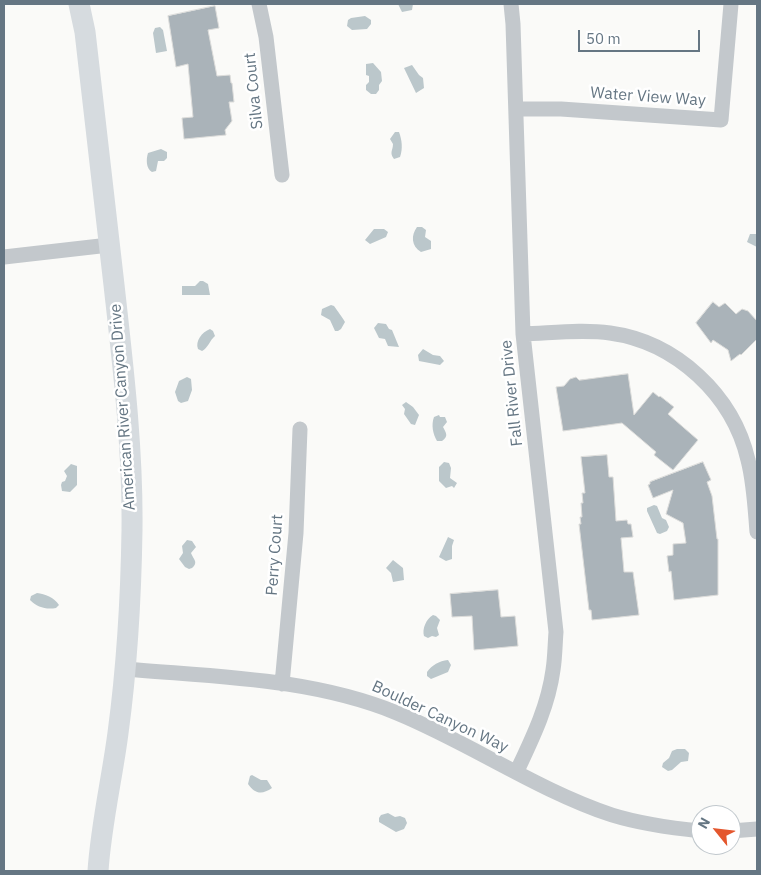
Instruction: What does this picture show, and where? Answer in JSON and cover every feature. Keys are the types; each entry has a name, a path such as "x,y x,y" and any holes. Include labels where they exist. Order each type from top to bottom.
{"main road":[{"name":"American River Canyon Drive","path":"79,4 84,32 109,245 130,449 132,544 126,669 118,735 103,822 98,871"}],"street":[{"name":"Silva Court","path":"259,4 266,36 282,175"},
{"name":"Fall River Drive","path":"511,4 523,334 556,632 554,670 545,707 517,771"},
{"name":"Water View Way","path":"516,109 561,109 721,120 731,4"},
{"path":"4,257 109,245"},
{"path":"523,334 585,331 620,334 643,341 664,351 684,363 702,378 718,396 741,436 752,482 757,532"},
{"name":"Perry Court","path":"282,684 296,533 300,429"},
{"name":"Boulder Canyon Way","path":"126,669 282,684 321,689 360,699 390,710 578,802 611,814 668,828 691,830"},
{"path":"741,830 757,829"}],"shaded area":[{"path":"398,4 413,4 412,10 402,12"},
{"path":"365,16 371,20 371,24 367,29 352,30 347,26 348,20 351,18"},
{"path":"160,27 163,30 167,51 156,53 153,33 155,28"},
{"path":"373,63 381,72 382,81 376,94 371,94 366,90 369,76 366,75 366,64"},
{"path":"412,65 423,78 424,88 416,93 404,68"},
{"path":"395,132 399,132 402,148 400,157 394,159 391,153 393,144 390,139"},
{"path":"161,149 167,152 167,158 164,161 158,161 156,171 152,172 147,164 148,153"},
{"path":"417,227 422,227 426,230 425,237 431,241 431,249 421,252 415,247 413,237"},
{"path":"374,229 384,229 388,232 386,237 370,244 365,240"},
{"path":"750,234 757,234 757,247 747,242"},
{"path":"200,281 208,284 210,295 182,295 182,286 195,286"},
{"path":"331,305 334,306 345,322 338,331 335,331 330,320 321,315 322,309"},
{"path":"378,323 386,324 392,330 399,347 388,346 385,339 379,338 374,328"},
{"path":"210,329 215,336 202,351 198,349 198,340"},
{"path":"423,349 433,355 440,356 444,361 440,365 419,361 418,355"},
{"path":"187,377 191,379 192,390 188,401 181,403 178,401 175,392 179,381"},
{"path":"406,402 419,415 415,425 411,424 404,414 405,409 402,405"},
{"path":"439,415 440,417 445,417 447,422 443,427 446,436 442,441 437,441 433,429 434,417"},
{"path":"444,462 449,463 451,468 450,478 457,483 454,488 452,486 446,488 439,481 439,467"},
{"path":"71,464 77,466 77,485 70,492 62,491 62,482 65,481 67,476 64,471"},
{"path":"654,505 657,506 662,518 666,520 669,527 667,531 660,534 657,533 647,511 647,508"},
{"path":"448,537 454,540 452,559 446,561 439,557"},
{"path":"187,540 192,541 196,547 191,553 195,564 189,569 179,559 183,553 182,546"},
{"path":"393,560 403,568 404,580 393,582 391,573 386,568"},
{"path":"37,593 49,596 59,605 56,608 49,609 36,604 30,600 31,596"},
{"path":"433,615 440,620 437,628 439,635 428,638 424,636 424,627 428,619"},
{"path":"448,660 451,665 448,672 431,679 427,676 427,672 433,665"},
{"path":"685,749 689,753 688,761 681,762 668,771 662,767 663,763 669,758 672,751"},
{"path":"252,775 261,780 267,780 272,788 265,792 256,792 248,784"},
{"path":"388,813 395,817 405,818 407,823 404,829 396,832 379,822 381,815"}],"building":[{"path":"215,6 219,28 208,30 217,76 230,75 234,102 229,102 232,121 225,130 226,135 184,139 182,118 193,117 188,64 176,67 168,16"},
{"path":"713,302 719,307 725,303 736,314 742,309 748,311 757,321 757,339 741,355 731,361 728,350 713,340 711,343 696,323"},
{"path":"628,374 634,415 653,392 674,407 668,414 698,440 673,470 654,455 656,452 622,423 563,431 556,387 564,386 570,379 576,377 579,380"},
{"path":"607,455 609,477 613,477 616,521 627,520 628,524 631,524 633,537 621,538 624,572 633,572 639,615 592,620 591,610 589,610 579,524 581,524 580,517 582,517 582,493 585,493 581,457"},
{"path":"703,462 711,480 707,482 712,496 718,539 718,595 674,600 671,571 669,572 667,556 673,555 673,544 686,543 683,523 666,514 673,490 653,498 648,485 650,482"},
{"path":"498,590 501,617 515,616 518,646 474,650 472,616 452,617 450,594"}]}
